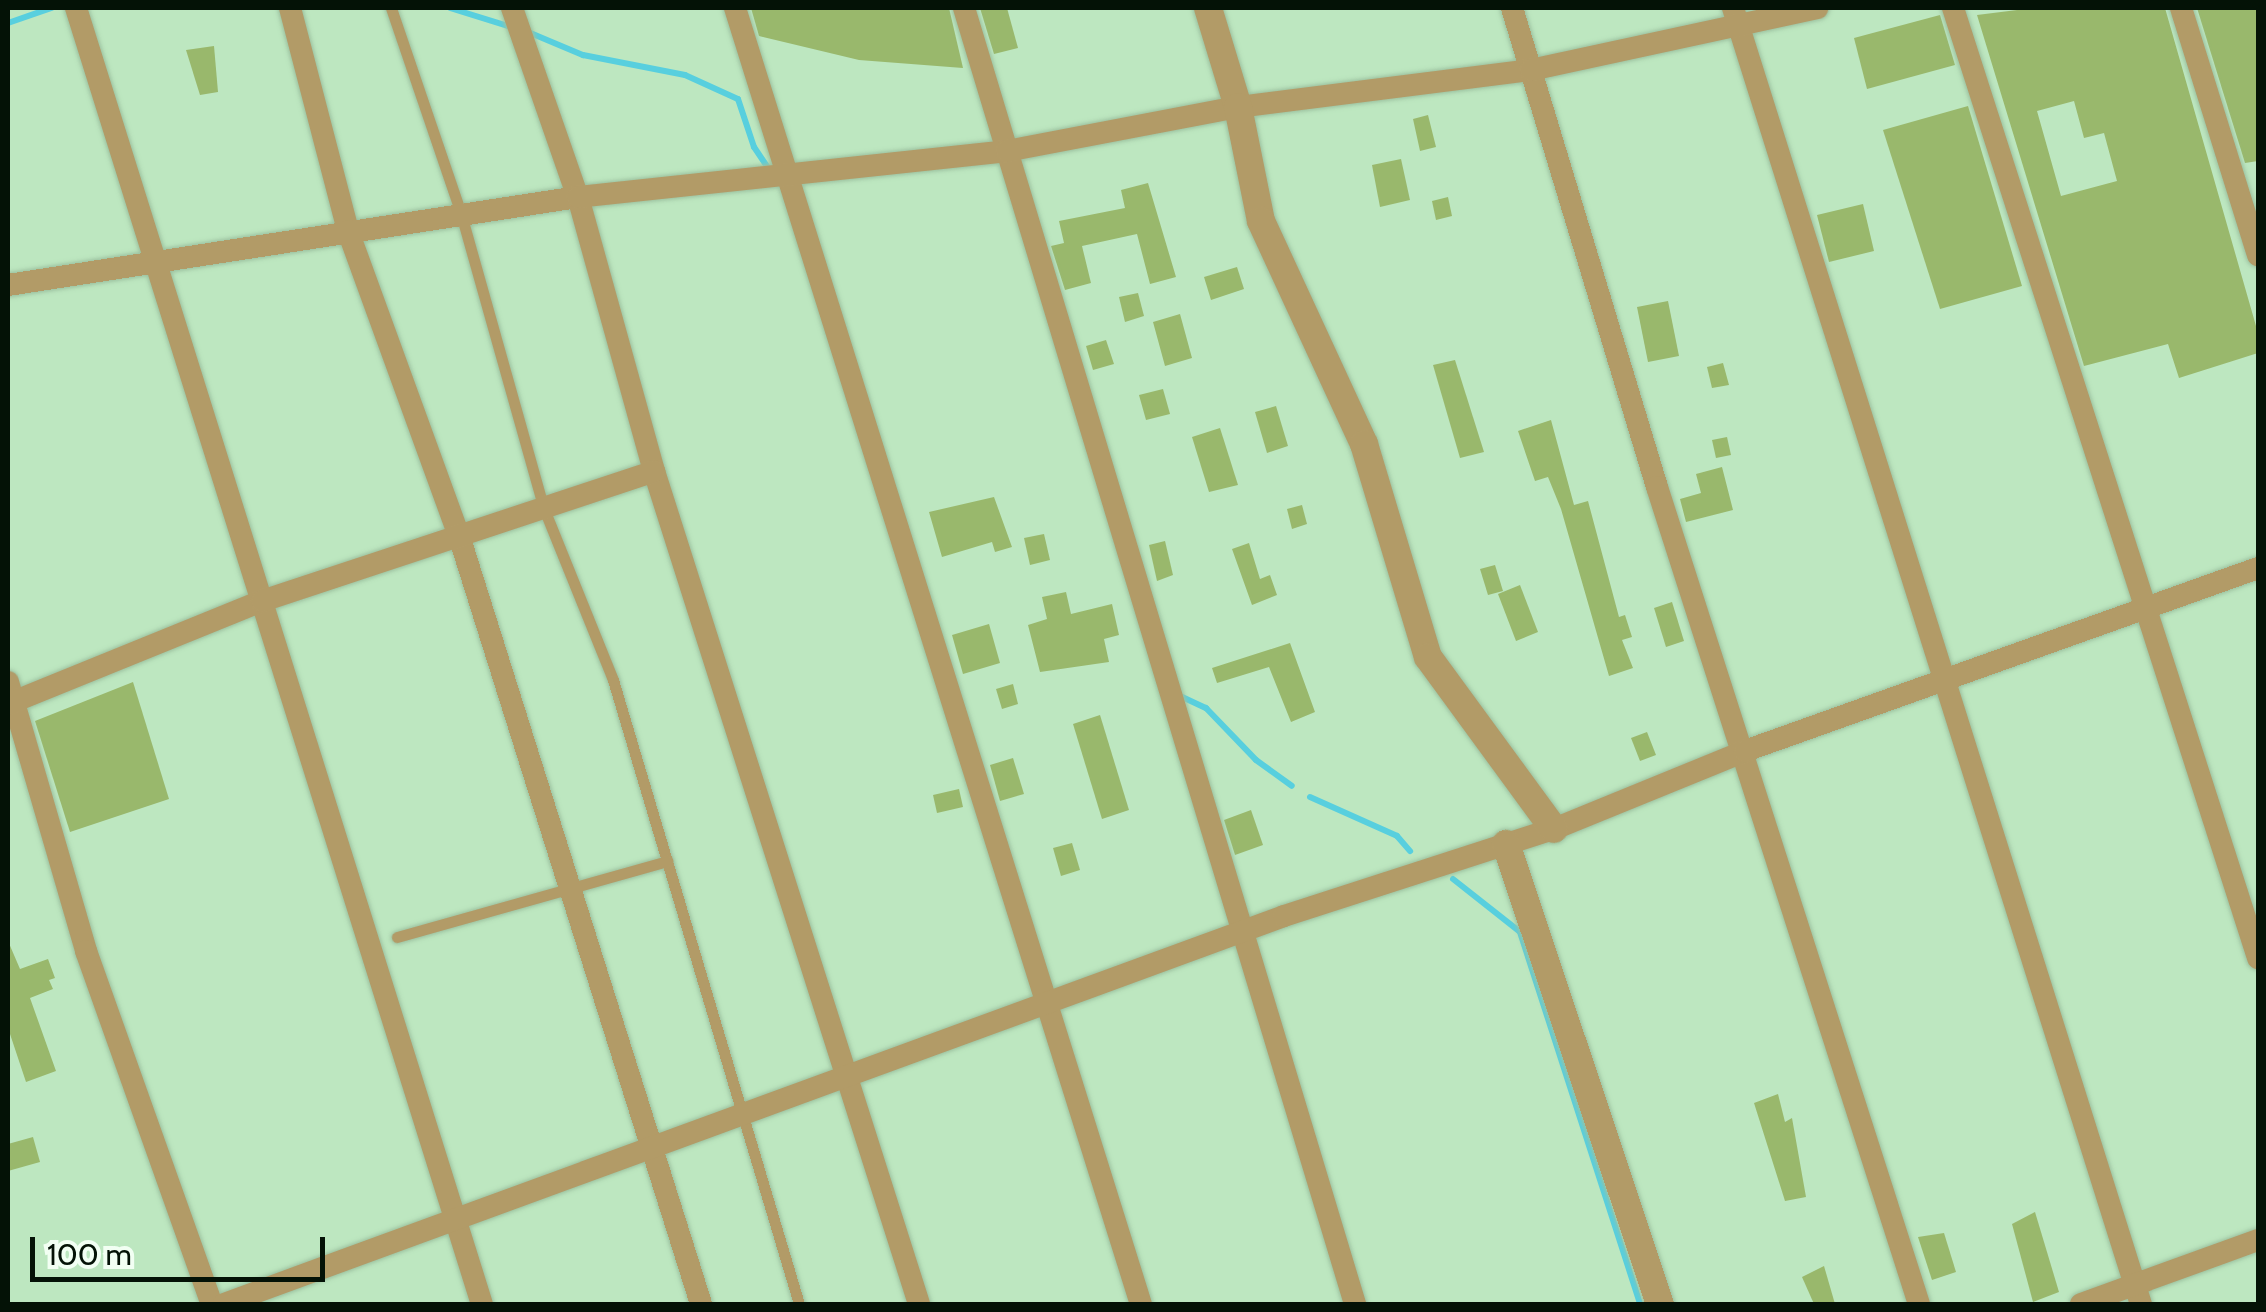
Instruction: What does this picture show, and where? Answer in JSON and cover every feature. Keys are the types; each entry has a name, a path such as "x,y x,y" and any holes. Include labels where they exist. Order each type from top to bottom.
{"street":[{"path":"76,8 482,1304"},
{"path":"290,8 348,231 460,539 701,1304"},
{"path":"512,8 578,197 654,470 919,1304"},
{"path":"735,8 1141,1304"},
{"path":"964,8 1355,1304"},
{"path":"1208,8 1238,107 1261,221 1364,444 1428,657 1554,828"},
{"path":"1512,8 1920,1304"},
{"path":"8,284 578,197 786,171 1007,151 1238,107 1530,70 1736,15 1817,8"},
{"path":"1954,8 2258,958"},
{"path":"2181,8 2258,254"},
{"path":"1736,15 2138,1295"},
{"path":"212,1304 86,951 9,696 262,600 460,539 654,470"},
{"path":"224,1304 1241,932 1554,828 1745,751 2258,568"},
{"path":"1506,844 1660,1304"},
{"path":"2081,1304 2138,1295 2258,1240"}],"lane":[{"path":"390,8 460,214 544,509 612,680 800,1304"},
{"path":"397,936 668,861"}],"building":[{"path":"751,8 949,8 963,68 859,60 759,36"},
{"path":"980,8 1007,8 1018,48 994,54"},
{"path":"2033,8 2165,8 2258,333 2258,353 2179,378 2168,344 2084,366 1977,15","holes":["2074,101 2084,138 2104,133 2117,181 2061,196 2037,111"]},
{"path":"2197,8 2258,8 2258,161 2245,163"},
{"path":"1940,15 1955,65 1867,89 1854,38"},
{"path":"214,46 218,92 200,95 186,50"},
{"path":"1968,106 2022,286 1940,309 1883,130"},
{"path":"1428,115 1436,147 1420,151 1413,119"},
{"path":"1401,159 1410,200 1380,207 1372,165"},
{"path":"1148,183 1176,277 1150,284 1137,234 1082,246 1091,283 1065,290 1051,246 1064,243 1059,221 1125,208 1121,190"},
{"path":"1448,197 1452,216 1436,220 1432,201"},
{"path":"1863,204 1874,251 1829,262 1817,215"},
{"path":"1237,267 1244,289 1211,300 1204,277"},
{"path":"1138,293 1144,316 1125,322 1119,297"},
{"path":"1668,301 1679,356 1648,362 1637,307"},
{"path":"1180,314 1192,358 1165,366 1153,322"},
{"path":"1106,340 1114,364 1093,370 1086,346"},
{"path":"1455,360 1484,452 1460,458 1433,365"},
{"path":"1723,363 1729,385 1712,388 1707,367"},
{"path":"1163,389 1170,414 1146,420 1139,395"},
{"path":"1276,406 1288,446 1267,453 1255,412"},
{"path":"1551,420 1574,505 1588,501 1619,617 1625,615 1632,637 1622,640 1633,668 1609,676 1561,509 1548,477 1535,481 1518,431"},
{"path":"1220,428 1238,485 1209,492 1192,437"},
{"path":"1727,437 1731,455 1716,458 1712,440"},
{"path":"1722,467 1733,510 1686,522 1680,499 1701,493 1696,474"},
{"path":"994,497 1012,547 995,552 992,542 942,557 929,512"},
{"path":"1302,505 1307,524 1292,529 1287,509"},
{"path":"1044,534 1050,560 1030,565 1024,538"},
{"path":"1165,541 1173,575 1157,581 1149,545"},
{"path":"1249,543 1260,579 1270,575 1277,595 1252,605 1232,549"},
{"path":"1495,565 1503,591 1488,595 1480,569"},
{"path":"1520,585 1538,632 1516,641 1498,594"},
{"path":"1066,592 1071,614 1112,604 1119,635 1104,639 1109,662 1040,672 1028,625 1047,619 1042,597"},
{"path":"1672,602 1684,641 1666,647 1654,608"},
{"path":"989,624 1000,663 963,674 952,635"},
{"path":"1290,643 1315,712 1291,722 1269,667 1217,683 1212,668"},
{"path":"133,682 169,799 70,832 35,721"},
{"path":"1013,684 1018,704 1002,709 996,689"},
{"path":"1100,715 1129,810 1102,819 1073,724"},
{"path":"1647,732 1656,755 1640,761 1631,738"},
{"path":"1013,758 1024,794 1000,801 990,765"},
{"path":"959,789 963,807 937,813 933,795"},
{"path":"1251,810 1263,845 1235,855 1224,820"},
{"path":"1072,843 1080,870 1061,876 1053,848"},
{"path":"8,941 20,969 48,959 55,978 49,980 53,989 30,998 56,1071 26,1082 8,1028"},
{"path":"1778,1094 1785,1122 1792,1118 1806,1197 1785,1201 1754,1103"},
{"path":"33,1137 40,1162 8,1171 8,1144"},
{"path":"2035,1212 2059,1292 2033,1302 2012,1224"},
{"path":"1944,1233 1956,1272 1932,1280 1918,1237"},
{"path":"1824,1266 1835,1304 1814,1304 1802,1277"}],"waterway":[{"path":"8,23 51,8"},
{"path":"450,8 511,27"},
{"path":"528,32 583,55 685,75 738,99 754,147 771,172"},
{"path":"1180,696 1206,708 1256,760 1292,786"},
{"path":"1310,797 1397,836 1410,851"},
{"path":"1453,879 1520,932 1640,1304"}]}
